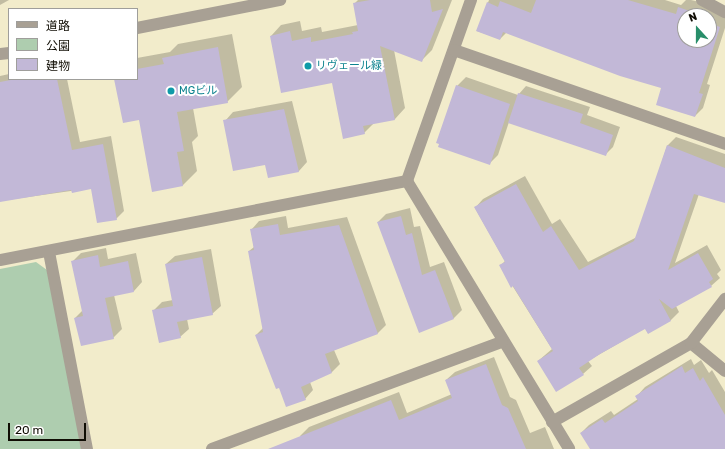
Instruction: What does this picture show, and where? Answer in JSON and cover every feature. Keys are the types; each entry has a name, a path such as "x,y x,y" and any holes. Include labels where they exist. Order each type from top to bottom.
{"street":[{"path":"138,28 280,0"},
{"path":"407,181 471,0"},
{"path":"702,0 725,12"},
{"path":"454,50 725,144"},
{"path":"0,260 49,252 407,181"},
{"path":"407,181 502,342 569,449"},
{"path":"49,252 87,449"},
{"path":"552,422 691,343 725,299"},
{"path":"212,449 502,342"},
{"path":"691,343 725,371"}],"green space":[{"path":"36,262 47,270 83,449 0,449 0,269"}],"building":[{"path":"370,0 430,0 432,12 443,9 422,62 380,46 395,120 363,126 365,134 343,139 332,83 281,93 270,36 290,31 292,41 311,37 311,42 353,34 352,32 358,31 353,3"},
{"path":"536,0 628,0 676,14 677,10 677,48 713,48 699,93 703,94 695,117 656,105 661,88 620,76 503,32 500,40 476,31 487,2 498,7 500,1 531,13"},
{"path":"717,26 720,27 717,36"},
{"name":"MGビル","path":"218,47 228,103 177,112 184,151 177,152 183,186 152,192 139,120 123,123 114,80 138,80 138,69 164,64 162,58"},
{"path":"11,80 57,80 72,150 103,144 117,220 97,223 91,189 72,193 71,190 0,202 0,82"},
{"path":"456,85 510,104 490,165 438,147 439,144 436,143"},
{"path":"518,93 583,114 580,123 613,135 606,156 508,123"},
{"path":"284,109 299,172 268,178 265,165 233,171 223,120"},
{"path":"667,145 725,168 725,203 694,194 668,270 698,253 713,279 709,282 712,287 672,309 659,299 671,321 648,334 645,329 600,354 579,368 584,375 556,392 537,361 553,351 513,286 511,288 499,265 505,262 474,207 516,184 543,232 551,226 579,270 634,241"},
{"path":"401,216 406,235 412,233 422,275 435,270 454,319 419,333 377,222"},
{"path":"278,224 280,235 339,225 378,334 325,354 332,373 301,387 306,400 286,407 279,388 276,389 255,335 263,332 248,251 254,250 250,229"},
{"path":"98,255 100,267 128,261 134,292 105,298 114,339 81,346 74,318 83,316 71,261"},
{"path":"202,257 213,315 177,322 181,338 159,343 152,310 173,306 165,264"},
{"path":"486,364 502,405 508,408 526,449 268,449 391,400 399,420 452,398 445,380"},
{"path":"682,366 685,373 693,368 700,381 703,377 725,415 725,449 590,449 580,433 602,419 605,423 638,401 635,396"}],"place":[{"name":"リヴェール緑","path":"308,66"},
{"name":"MGビル","path":"171,91"}]}
